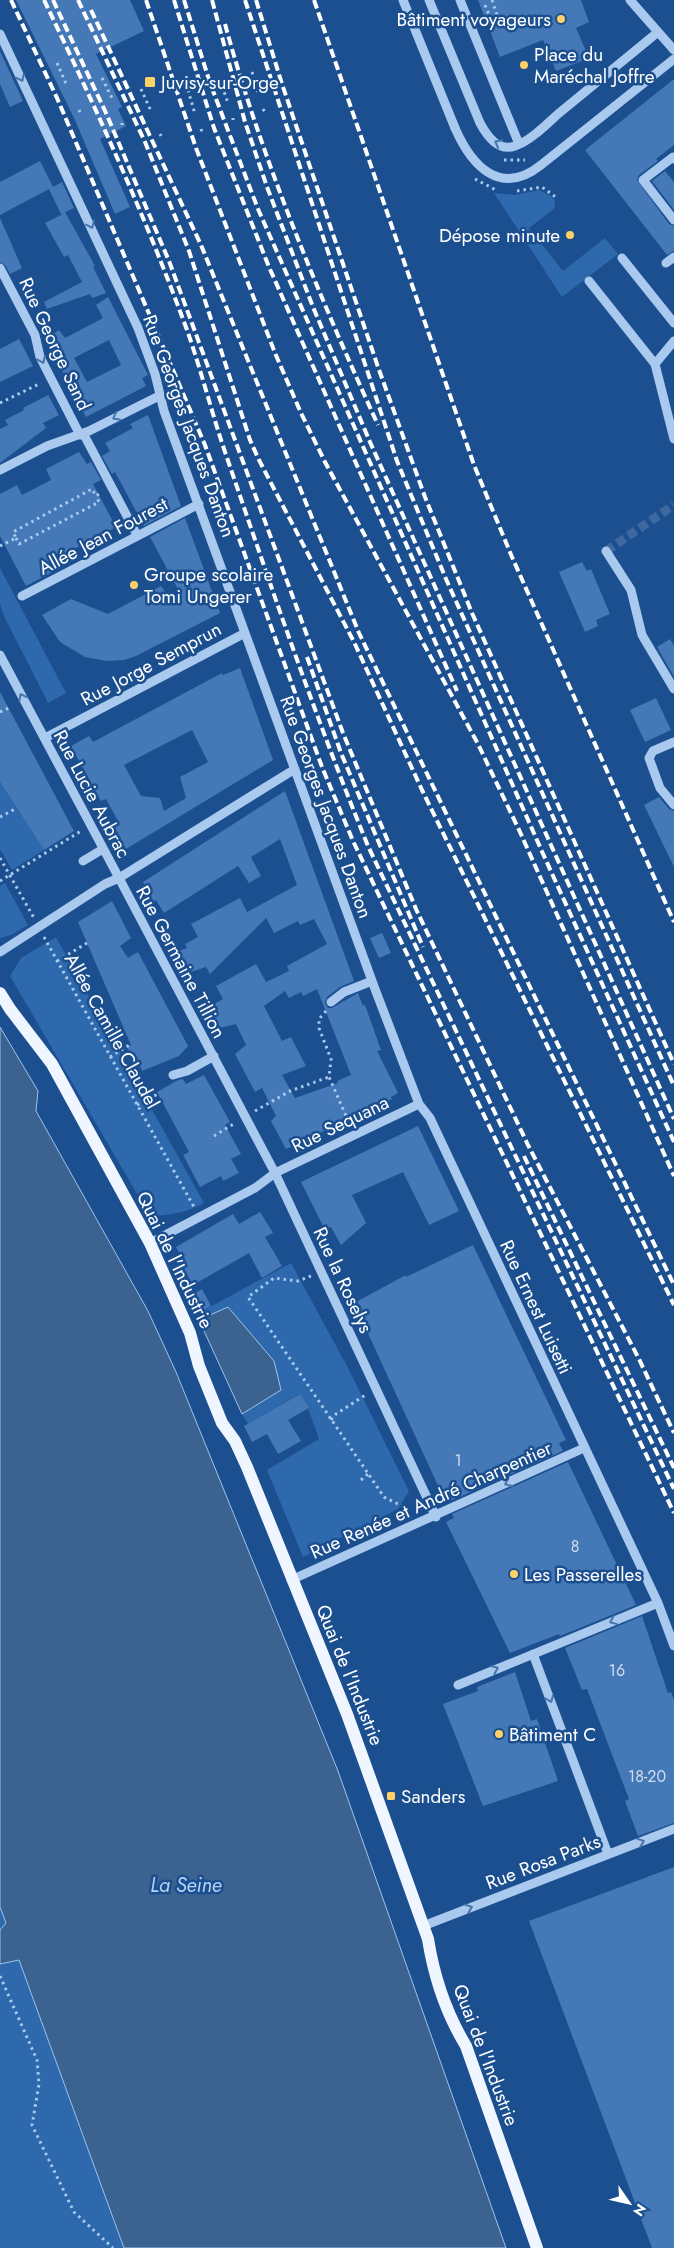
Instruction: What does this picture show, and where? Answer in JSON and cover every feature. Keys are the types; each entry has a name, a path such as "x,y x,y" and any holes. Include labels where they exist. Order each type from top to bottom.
{"main road":[{"name":"Quai de l'Industrie","path":"0,993 52,1064 150,1243 195,1344 199,1366 222,1423 235,1441 247,1467 291,1580 348,1714 423,1926 433,1968 453,2025 466,2046 537,2248"}],"street":[{"path":"403,0 458,135 471,156 483,169 503,179 521,178 532,172 674,59"},
{"path":"429,0 469,100 487,136 499,145 506,147 519,144 540,129 658,32"},
{"path":"460,0 519,144"},
{"path":"630,0 674,50"},
{"name":"Rue Georges Jacques Danton","path":"0,34 138,328 155,374 159,396 372,981"},
{"path":"674,159 673,157 643,180 674,220"},
{"path":"666,263 674,256"},
{"path":"622,258 674,323"},
{"name":"Rue George Sand","path":"0,268 35,335 40,357 137,535"},
{"path":"589,281 655,364 674,439"},
{"path":"655,364 674,341"},
{"path":"0,470 47,446 81,434 159,396"},
{"name":"Allée Jean Fourest","path":"22,596 199,504"},
{"path":"606,551 631,590 642,634 674,689"},
{"name":"Rue Jorge Semprun","path":"45,738 245,633"},
{"name":"Rue Lucie Aubrac","path":"0,655 119,878 106,884 0,952"},
{"path":"674,742 653,751 649,758 660,788 674,806"},
{"path":"119,878 295,769"},
{"path":"83,861 103,849"},
{"name":"Rue Germaine Tillion","path":"119,878 215,1058"},
{"path":"330,1005 344,992 372,981"},
{"name":"Rue Ernest Luisetti","path":"372,981 419,1104 430,1118 658,1603 674,1646"},
{"path":"172,1075 187,1071 215,1058"},
{"name":"Rue la Roselys","path":"215,1058 275,1173 436,1517"},
{"name":"Rue Sequana","path":"150,1243 255,1188 275,1173 419,1104"},
{"name":"Rue Renée et André Charpentier","path":"291,1580 436,1517 584,1448"},
{"path":"458,1685 658,1603"},
{"path":"533,1654 608,1854"},
{"name":"Rue Rosa Parks","path":"423,1926 674,1829"}],"path":[{"path":"492,0 498,18"},
{"path":"485,5 492,22"},
{"path":"57,63 67,86"},
{"path":"252,72 258,92"},
{"path":"102,78 113,100"},
{"path":"220,80 228,103"},
{"path":"141,89 151,111"},
{"path":"188,90 195,114"},
{"path":"0,403 51,378"},
{"path":"92,489 97,495 99,502 19,544 16,538 13,532 92,489"},
{"path":"0,546 16,538"},
{"path":"0,712 9,708"},
{"path":"0,818 17,808"},
{"path":"0,881 90,825"},
{"name":"Allée Camille Claudel","path":"0,858 199,1216"},
{"path":"57,961 87,943"},
{"path":"330,1005 319,1019 319,1028 331,1059 329,1077 348,1121"},
{"path":"110,1057 131,1044"},
{"path":"214,1136 290,1091 329,1077"},
{"path":"137,1106 158,1094"},
{"path":"321,1271 298,1281 274,1278 248,1297 384,1497 406,1508 416,1526"},
{"path":"332,1420 336,1414 376,1389"},
{"path":"361,1480 368,1474"},
{"path":"0,1976 38,2060 39,2084 32,2125 74,2212 113,2248"}],"shaded area":[{"path":"539,190 551,196 555,201 554,209 529,228 563,271 605,238 618,254 562,297 494,193 515,195"},
{"path":"0,568 66,693 48,703 3,614 0,604"},
{"path":"0,782 44,850 12,870 0,849"},
{"path":"5,883 28,925 11,935 0,938 0,886"},
{"path":"56,937 204,1203 178,1213 150,1216 10,976 21,958"},
{"path":"291,1263 347,1366 409,1491 398,1509 303,1557 267,1470 319,1439 308,1408 299,1394 248,1424 242,1414 281,1390 229,1307 199,1320 197,1314"},
{"path":"0,1907 6,1923 124,2248 0,2248"}],"water":[{"name":"La Seine","path":"0,1027 38,1091 36,1111 148,1311 176,1372 338,1771 506,2248 124,2248 19,1960 0,1964 0,1930 6,1923 0,1907"},
{"path":"228,1307 274,1361 281,1390 242,1414 199,1320"}],"building":[{"path":"16,0 130,0 144,31 96,54 122,107 118,109 126,126 100,139 130,207 115,214 75,120"},
{"path":"478,0 581,0 589,22 576,28 589,58 556,71 543,40 500,57"},
{"path":"0,51 23,101 10,107 0,84"},
{"path":"674,79 674,145 656,159 658,161 639,175 637,180 669,224 674,226 674,251 667,255 585,150"},
{"path":"40,161 53,187 62,182 74,208 65,212 95,266 93,267 106,293 92,298 90,294 47,309 44,302 82,282 68,255 64,257 45,223 63,214 61,214 49,189 0,215 0,182"},
{"path":"665,171 674,182 674,210 652,181"},
{"path":"0,218 22,268 10,274 5,265 0,262"},
{"path":"108,297 148,375 142,378 146,386 86,417 46,339 59,330 65,338 103,318 96,305","holes":["109,340 121,365 87,382 74,358"]},
{"path":"19,339 33,366 0,382 0,349"},
{"path":"48,395 59,415 43,423 46,428 0,463 0,429 8,425 5,420"},
{"path":"148,415 181,506 144,526 115,472 112,474 102,456 110,451 105,443 133,428 130,424"},
{"path":"79,452 87,464 91,462 101,480 93,484 116,527 53,560 58,569 26,586 0,536 0,494 17,485 22,495 51,480 46,469"},
{"name":"Groupe scolaire Tomi Ungerer","path":"185,518 220,613 136,656 124,660 107,661 85,657 60,642 42,615 71,599 108,614 161,586 172,601 181,595 150,537"},
{"path":"582,562 587,571 591,569 610,614 596,620 598,626 585,632 559,572"},
{"path":"670,639 674,646 674,677 657,647"},
{"path":"240,668 273,760 126,849 114,826 119,823 106,799 101,801 71,746 89,736 93,742 222,673 223,675","holes":["192,730 208,762 180,777 186,798 164,811 160,798 141,796 124,765"]},
{"path":"0,692 74,831 44,850 0,782"},
{"path":"656,698 671,730 645,742 630,710"},
{"path":"285,791 354,981 340,987 327,997 325,1003 328,1008 332,1008 358,993 363,1006 365,1005 381,1050 377,1051 398,1093 391,1097 392,1099 286,1149 271,1121 276,1116 262,1088 255,1092 235,1054 246,1045 236,1024 220,1028 209,1007 223,999 216,986 256,964 266,982 289,971 287,966 327,944 314,919 300,925 298,921 274,933 266,918 210,974 206,967 191,972 179,951 187,948 185,944 198,937 191,924 240,898 247,912 297,885 280,839 251,857 261,876 249,883 238,866 164,913 156,900 153,902 143,882","holes":["317,989 351,1075 337,1081 338,1083 295,1098 282,1075 306,1066 291,1037 282,1041 264,1006 285,991 289,998 301,992 303,996"]},
{"path":"659,797 669,809 674,811 674,867 644,805"},
{"path":"112,901 131,938 120,946 128,958 138,952 188,1046 179,1056 142,1071 136,1056 132,1059 127,1047 131,1045 78,922"},
{"path":"382,933 391,953 379,958 370,938"},
{"path":"204,1075 230,1122 225,1125 241,1154 231,1159 239,1173 223,1181 221,1176 200,1187 183,1155 189,1152 157,1092 178,1080 183,1079 186,1084"},
{"path":"418,1126 459,1211 429,1225 403,1172 352,1195 366,1223 341,1245 331,1227 325,1230 301,1182"},
{"path":"260,1212 273,1233 265,1237 282,1266 262,1278 249,1253 193,1285 178,1259 182,1257 176,1247 233,1214 239,1224"},
{"path":"473,1245 566,1440 559,1443 563,1451 446,1503 354,1303 406,1275 406,1277"},
{"path":"202,1289 211,1306 197,1314 189,1297"},
{"path":"300,1394 309,1408 288,1420 301,1441 278,1454 267,1434 252,1442 244,1426"},
{"path":"568,1462 636,1605 560,1636 559,1634 510,1653 446,1522 454,1518 452,1514"},
{"path":"642,1616 668,1693 671,1692 674,1700 674,1823 638,1836 625,1801 629,1799 587,1689 582,1690 565,1648"},
{"name":"Bâtiment C","path":"515,1672 531,1721 537,1719 558,1781 483,1806 443,1704 478,1691 477,1687"},
{"path":"674,1867 674,2248 652,2248 529,1921"}],"tunnel":[{"path":"606,551 674,505"}],"railway":[{"path":"11,0 57,98 205,445 322,767 353,841 674,1513"},
{"path":"44,0 83,81 155,246 192,344 222,443 292,646 368,846 674,1489"},
{"path":"53,0 106,113 169,261 343,733 416,909 528,1145 639,1359 674,1433"},
{"path":"78,0 145,142 189,251 250,440 259,460 354,642 422,790 674,1305"},
{"path":"146,0 196,148 275,353 301,413 325,462 478,744 520,832 674,1176"},
{"path":"174,0 214,128 269,267 457,691"},
{"path":"184,0 210,83 258,209 544,856 674,1142"},
{"path":"212,0 245,122 267,187 313,307 370,442 674,1119"},
{"path":"245,0 397,461 446,579 674,1086"},
{"path":"256,0 282,84 378,367 425,497 472,613 674,1064"},
{"path":"314,0 474,465 512,557 674,922"},
{"path":"91,10 201,245 359,633 674,1285"},
{"path":"225,24 256,126 274,177 314,278 378,425"},
{"path":"307,657 341,753 423,947"},
{"path":"524,1156 674,1468"}],"place":[{"name":"Bâtiment voyageurs","path":"561,19"},
{"name":"Place du Maréchal Joffre","path":"524,65"},
{"name":"Juvisy-sur-Orge","path":"150,82"},
{"name":"Dépose minute","path":"570,235"},
{"name":"Groupe scolaire Tomi Ungerer","path":"134,585"},
{"name":"Les Passerelles","path":"514,1574"},
{"name":"Bâtiment C","path":"499,1734"},
{"name":"Sanders","path":"391,1796"}]}
